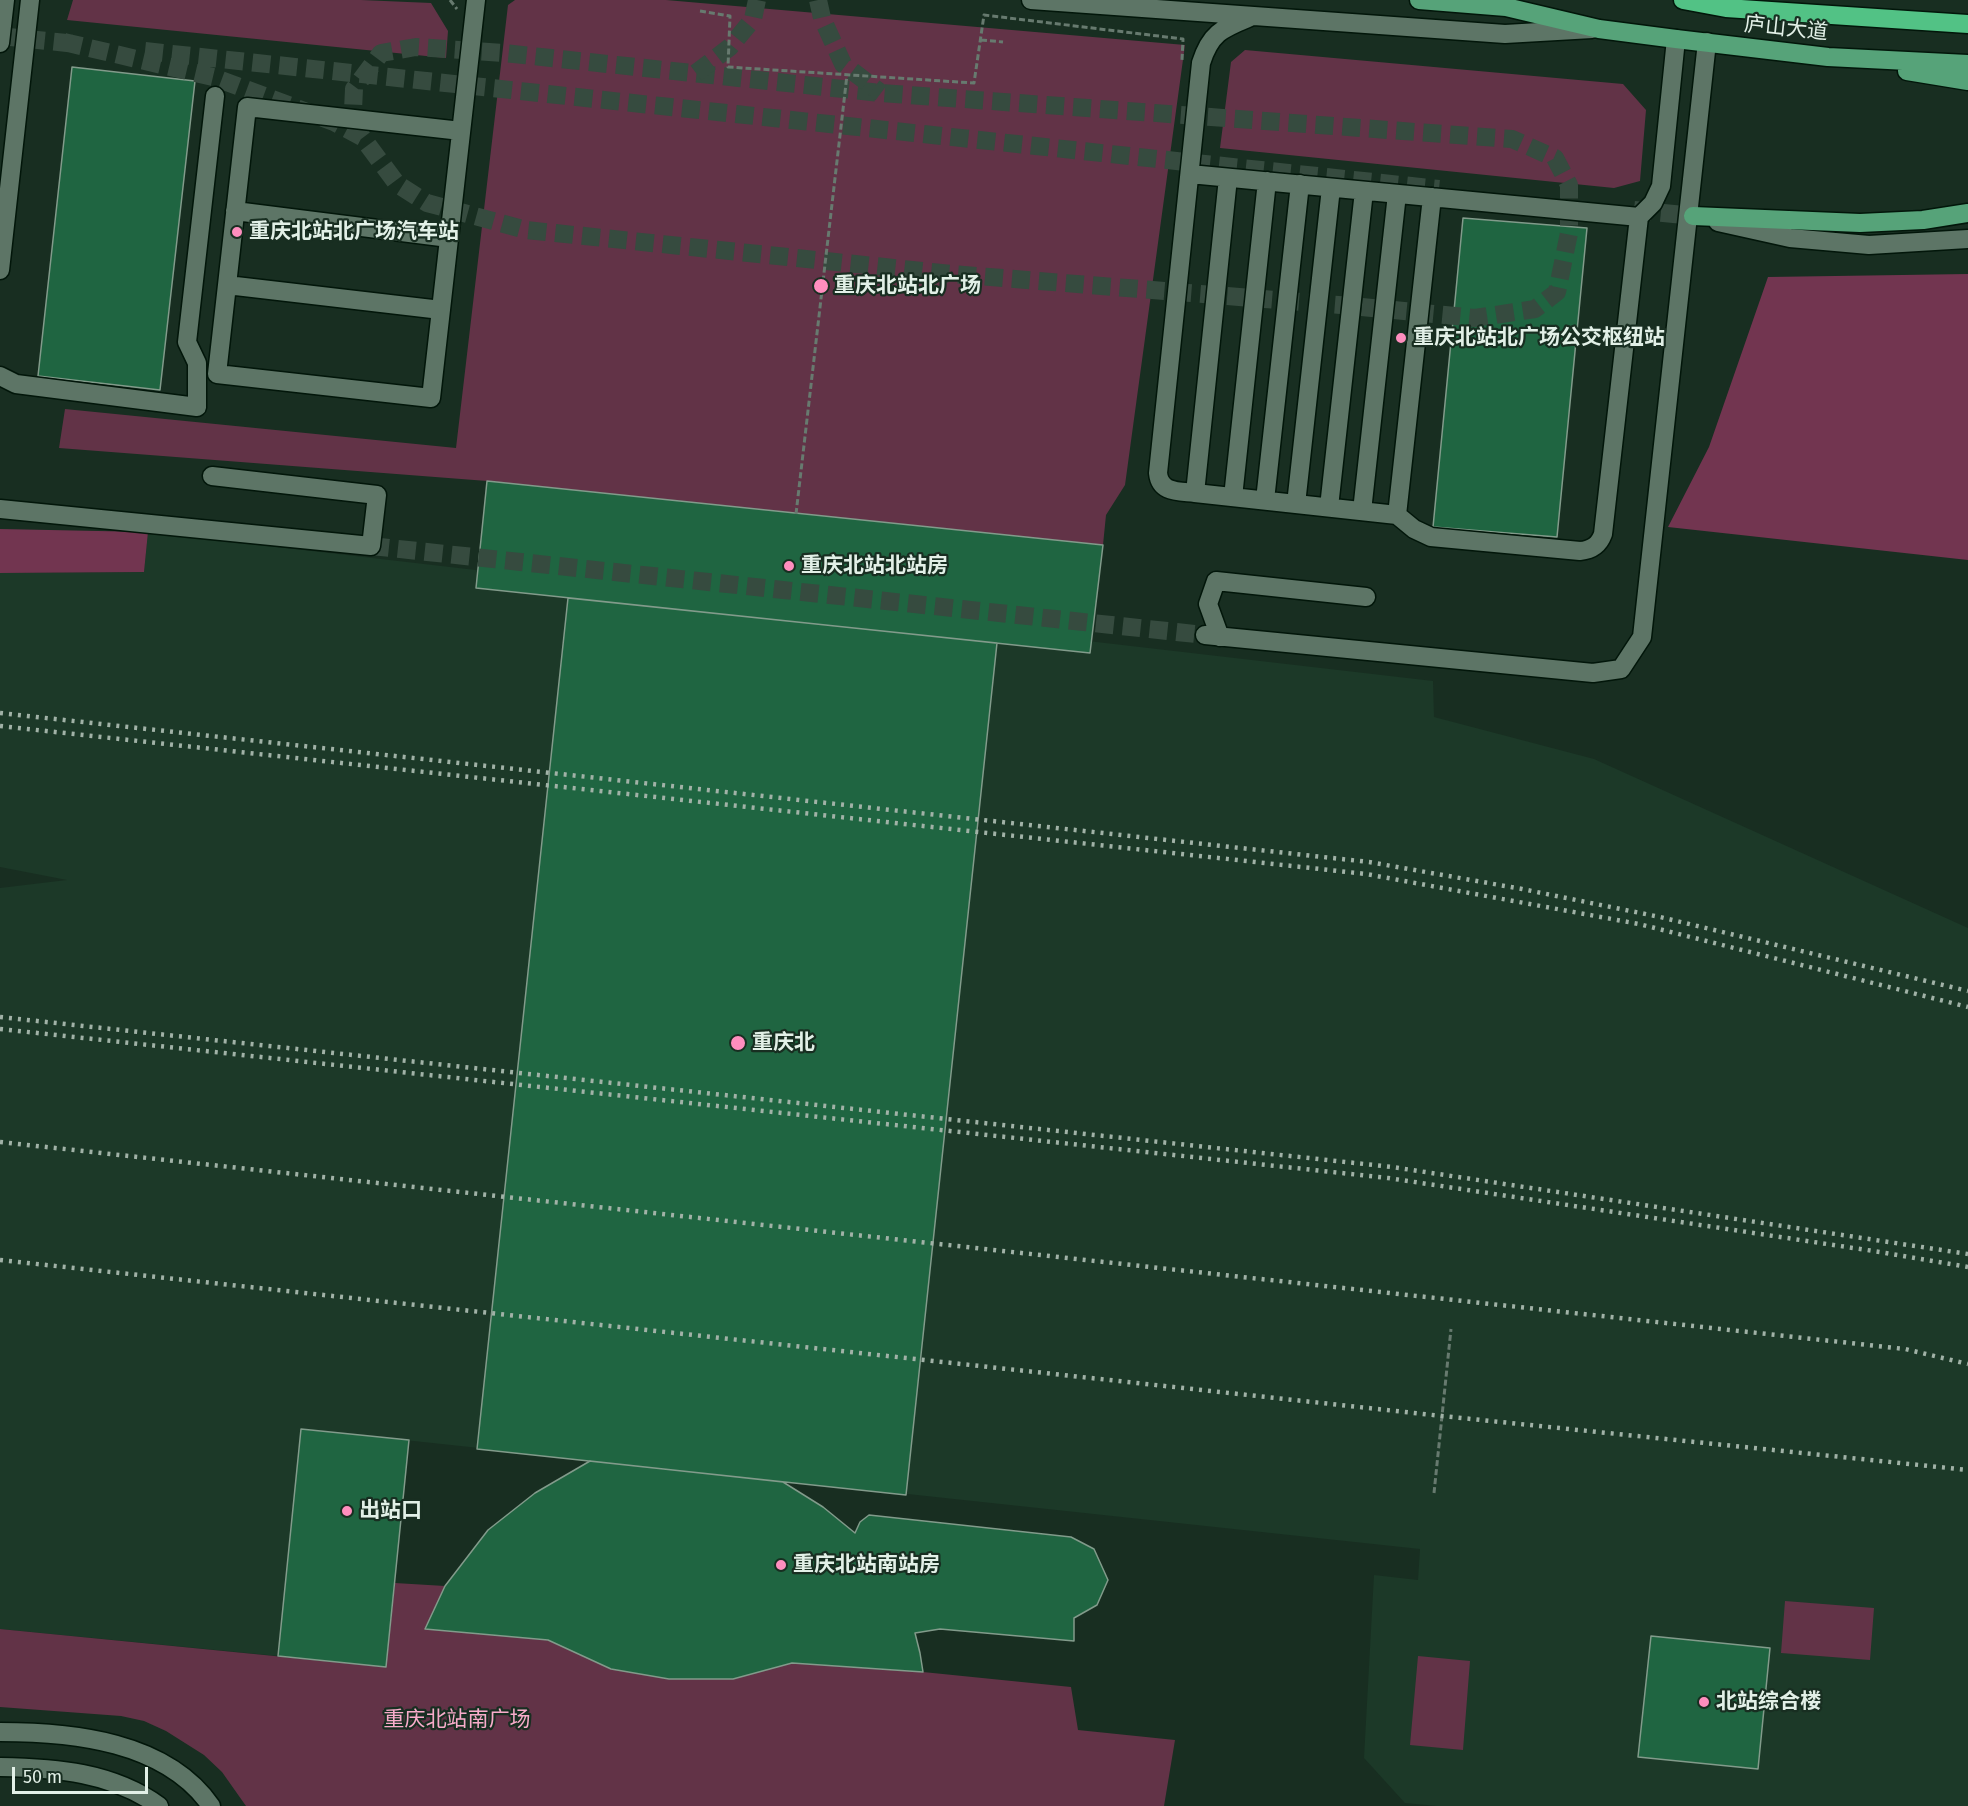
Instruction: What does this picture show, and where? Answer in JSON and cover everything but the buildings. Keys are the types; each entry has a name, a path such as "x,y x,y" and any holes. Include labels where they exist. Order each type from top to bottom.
{"highway":[{"path":"1683,0 1726,8 1968,24"}],"main road":[{"name":"庐山大道","path":"1419,0 1506,7 1599,29 1828,57 1968,64"},
{"path":"1828,57 1968,81"},
{"path":"1693,216 1860,223 1923,220 1968,213"}],"street":[{"path":"0,43 5,0"},
{"path":"0,270 30,0"},
{"path":"461,131 247,107 217,374 431,398 476,0"},
{"name":"庐山大道","path":"1031,0 1505,34 1599,29"},
{"path":"1253,16 1223,28 1211,38 1201,63 1158,473 1161,484 1164,488 1195,493 1397,515 1414,529 1431,537 1580,551 1588,550 1601,541 1604,534 1639,217 1653,202 1661,186 1676,39"},
{"path":"1366,597 1216,581 1208,604 1212,636 1593,673 1621,669 1642,637 1707,42"},
{"path":"0,376 16,384 197,407 197,363 187,342 215,96"},
{"path":"1190,174 1639,217"},
{"path":"1195,493 1228,178"},
{"path":"1233,497 1267,181"},
{"path":"1265,501 1299,184"},
{"path":"1296,504 1331,188"},
{"path":"1329,507 1364,191"},
{"path":"1362,511 1397,194"},
{"path":"1397,515 1432,197"},
{"path":"235,211 449,238"},
{"path":"1693,216 1790,238 1869,245 1968,239"},
{"path":"227,285 441,310"},
{"path":"0,509 371,546 377,495 212,477"},
{"path":"0,1731 66,1735 98,1740 131,1749 164,1765 191,1784 211,1806"},
{"path":"0,1767 29,1767 90,1775 115,1782 142,1794 159,1806"}],"path":[{"path":"699,11 730,16 728,67 974,83 984,15 1183,39 1182,61"},
{"path":"981,40 1004,42"},
{"path":"796,514 847,75"},
{"path":"1434,1493 1451,1329"}],"shaded area":[{"path":"1968,274 1968,560 1668,527 1709,447 1768,277"},
{"path":"0,529 148,532 144,572 0,573"},
{"path":"148,532 1433,681 1434,717 1594,759 1968,928 1968,1806 1437,1806 1405,1803 1364,1758 1374,1575 1418,1580 1420,1549 302,1429 278,1656 0,1629 0,888 67,880 0,867 0,573 144,572"}],"green space":[{"path":"73,0 361,0 431,3 448,31 446,58 67,20"},
{"name":"重庆北站北广场","path":"515,0 666,0 1185,45 1125,485 1106,515 1103,545 487,481 59,448 65,409 456,448 508,5"},
{"path":"1245,50 1623,84 1646,110 1640,181 1614,188 1220,148 1231,62"},
{"name":"重庆北站南广场","path":"395,1583 445,1586 426,1629 548,1640 611,1669 669,1679 733,1679 792,1663 923,1672 1071,1687 1078,1730 1175,1740 1164,1806 246,1806 222,1772 204,1755 166,1731 144,1721 121,1716 0,1707 0,1629 386,1667"},
{"path":"1785,1601 1874,1608 1870,1660 1781,1653"},
{"path":"1418,1656 1470,1661 1463,1750 1410,1745"}],"tunnel":[{"path":"696,73 730,47 753,19 757,0"},
{"path":"818,0 822,18 843,64 881,93"},
{"path":"0,36 76,44"},
{"path":"64,42 213,77 334,122 362,137 397,184 427,203 526,230 952,274 1475,318 1535,309 1557,292 1569,233 1569,185 1555,158 1512,139 881,93 504,53 416,47 381,53 354,89 353,110 362,137"},
{"path":"145,51 1439,189"},
{"path":"1634,210 1693,216"},
{"path":"371,546 1205,635"}],"railway":[{"path":"0,713 1369,862 1522,889 1660,917 1968,991"},
{"path":"0,726 1366,874 1639,924 1968,1007"},
{"path":"0,1017 1392,1167 1968,1254"},
{"path":"0,1029 1388,1178 1968,1267"},
{"path":"0,1142 1905,1349 1968,1364"},
{"path":"0,1260 1442,1416 1968,1470"}],"place":[{"name":"重庆北站北广场汽车站","path":"237,232"},
{"name":"重庆北站北广场","path":"821,286"},
{"name":"重庆北站北广场公交枢纽站","path":"1401,338"},
{"name":"重庆北站北站房","path":"789,566"},
{"name":"重庆北","path":"738,1043"},
{"name":"出站口","path":"347,1511"},
{"name":"重庆北站南站房","path":"781,1565"},
{"name":"北站综合楼","path":"1704,1702"}]}
